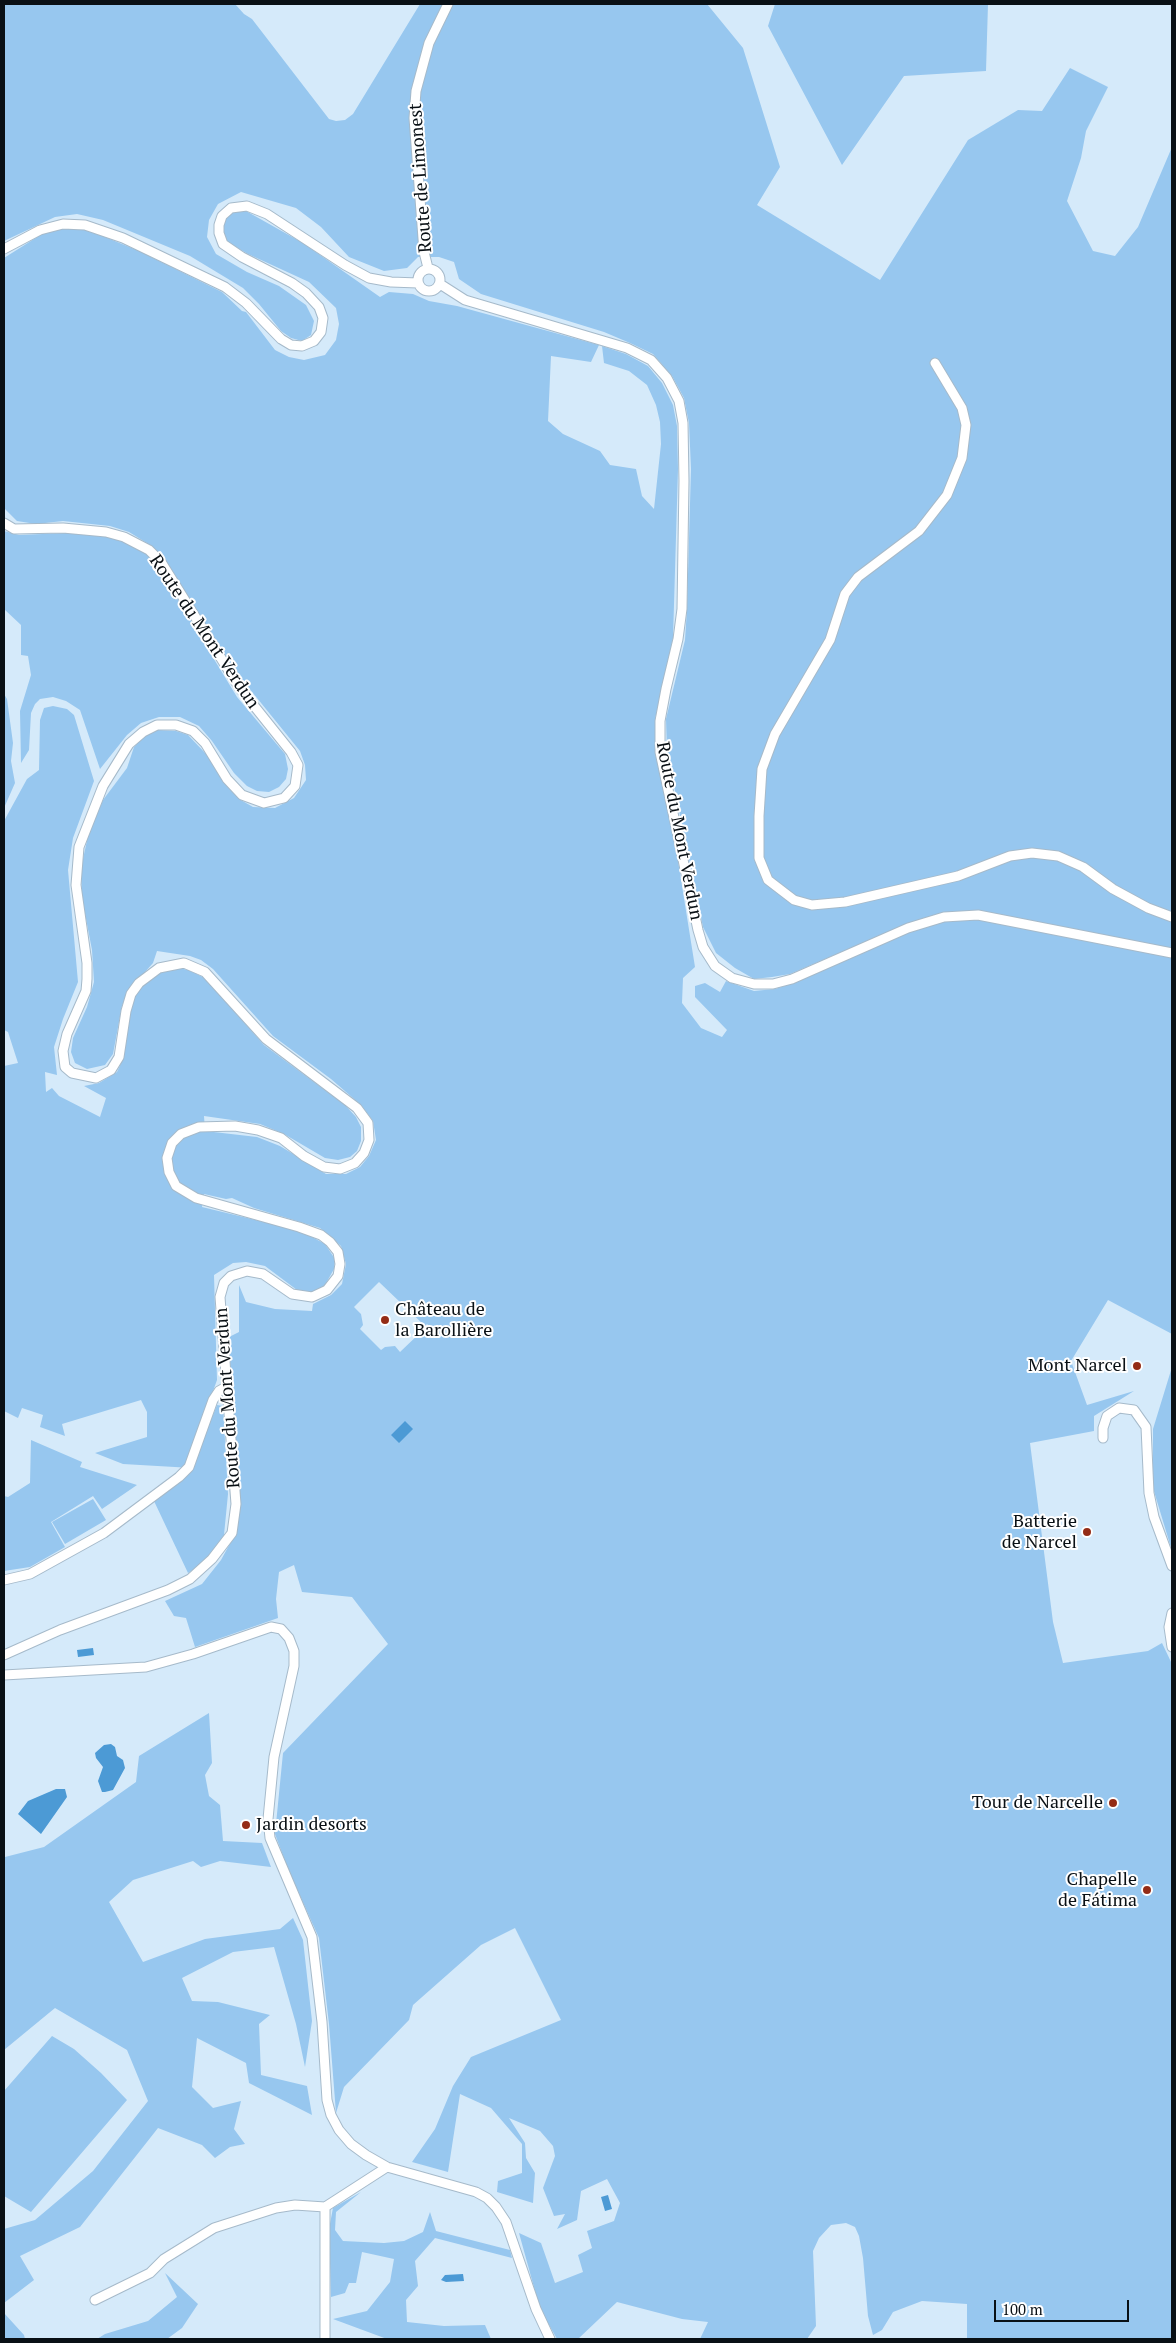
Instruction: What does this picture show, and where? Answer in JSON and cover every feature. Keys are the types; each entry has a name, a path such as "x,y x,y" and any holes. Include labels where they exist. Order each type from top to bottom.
{"street":[{"name":"Route de Limonest","path":"428,268 424,252 414,118 416,91 429,43 448,4"},
{"path":"4,249 40,230 64,224 85,225 123,238 225,286 246,303 281,339 291,345 302,346 314,341 321,332 323,318 319,307 306,293 292,283 242,257 224,244 219,233 219,225 222,216 231,208 247,206 268,214 369,278 391,282 418,282"},
{"path":"428,268 438,272 440,277 440,284 434,290 429,291 424,290 418,282 420,273 428,268"},
{"name":"Route du Mont Verdun","path":"440,284 465,300 627,348 651,360 667,378 679,401 683,423 684,481 682,609 678,639 660,720 660,752 698,930 703,947 715,966 732,978 754,984 773,984 792,979 908,928 944,917 978,915 1172,953"},
{"path":"935,364 962,408 966,425 962,458 947,495 919,531 858,578 845,594 830,640 775,734 762,769 759,816 759,858 768,880 794,900 812,905 845,902 958,876 1010,856 1032,853 1058,856 1083,867 1113,890 1148,908 1172,917"},
{"name":"Route du Mont Verdun","path":"4,523 14,529 63,528 106,532 124,537 149,550 161,562 238,687 291,752 298,765 295,786 284,798 264,803 242,795 227,778 205,743 193,731 176,725 158,725 143,732 129,744 103,786 84,833 76,866 76,885 87,963 87,979 86,992 68,1034 63,1051 65,1066 72,1073 96,1078 111,1070 119,1057 126,1011 132,994 139,983 159,968 184,963 205,972 266,1039 351,1103 368,1123 370,1140 364,1153 355,1163 340,1169 324,1167 304,1156 281,1138 258,1130 235,1126 199,1127 181,1134 172,1143 167,1158 176,1186 196,1198 312,1230 330,1242 338,1252 340,1264 338,1276 327,1290 312,1297 292,1294 263,1274 247,1271 231,1276 224,1283 220,1297 236,1504 232,1534 212,1559 190,1579 168,1590 60,1630 4,1655"},
{"path":"4,1580 30,1574 104,1533 179,1476 189,1467 213,1400 219,1391 226,1387"},
{"path":"1103,1438 1103,1428 1107,1416 1119,1408 1134,1410 1146,1427 1149,1493 1154,1517 1172,1566"},
{"path":"1172,1613 1169,1627 1172,1647"},
{"path":"4,1676 146,1667 193,1654 271,1627 281,1630 289,1638 294,1651 294,1666 274,1757 268,1819 270,1838 312,1937 331,2115 339,2130 351,2144 387,2167 476,2192 487,2198 496,2207 506,2222 536,2309 550,2339"},
{"path":"95,2300 150,2273 164,2260 214,2228 276,2208 295,2205 325,2207 387,2167"},
{"path":"325,2207 325,2339"}],"shaded area":[{"path":"4,4 235,4 244,14 252,19 329,119 336,121 345,120 353,114 420,4 707,4 743,48 780,167 757,205 880,280 968,140 1018,110 1042,111 1070,68 1108,87 1086,131 1081,158 1067,201 1093,251 1115,256 1138,227 1172,147 1172,948 978,912 907,924 790,974 772,977 754,979 735,968 716,953 703,927 667,752 666,719 685,640 691,469 689,423 684,398 672,376 653,354 630,343 604,332 481,294 459,279 454,262 439,257 418,257 407,268 384,271 349,257 321,227 296,208 241,192 218,204 209,220 207,237 216,254 247,272 279,286 306,305 314,321 311,335 302,341 291,338 281,331 243,288 190,256 103,220 77,214 55,217 4,241"},
{"path":"775,4 988,4 986,71 904,76 842,165 768,26"},
{"path":"246,211 303,243 380,297 389,292 413,294 429,301 457,306 599,345 591,362 551,356 548,421 563,434 600,451 610,465 636,469 642,496 654,509 661,444 660,422 656,405 647,385 629,371 604,363 602,346 626,354 648,366 662,383 673,405 677,426 678,469 673,638 655,719 655,753 674,836 695,967 683,978 682,1003 701,1028 722,1037 727,1030 695,997 695,986 705,983 720,992 726,981 754,991 775,989 794,983 909,931 945,919 978,917 1039,928 1172,957 1172,1334 1108,1300 1071,1361 1087,1405 1134,1391 1094,1416 1094,1431 1030,1443 1053,1622 1063,1663 1148,1651 1162,1643 1172,1664 1172,2339 967,2339 967,2304 922,2301 893,2312 882,2330 873,2335 868,2316 863,2258 859,2236 855,2227 846,2223 831,2225 819,2238 813,2251 816,2326 807,2339 700,2339 708,2322 682,2319 617,2302 578,2339 557,2339 540,2309 519,2233 541,2243 555,2283 583,2272 578,2255 592,2248 587,2231 614,2221 620,2203 607,2179 581,2191 577,2220 557,2229 565,2214 554,2216 543,2188 555,2156 553,2146 540,2131 509,2118 525,2143 526,2158 535,2173 533,2203 497,2192 498,2181 522,2173 522,2144 491,2108 460,2094 448,2172 412,2162 435,2129 453,2086 471,2057 561,2020 515,1928 481,1945 413,2005 409,2020 344,2087 336,2113 329,2024 319,1938 288,1869 275,1834 283,1753 388,1644 352,1597 302,1592 294,1565 279,1572 276,1599 278,1618 195,1647 186,1618 174,1616 165,1601 202,1584 221,1560 233,1538 232,1399 229,1337 239,1332 239,1285 246,1302 275,1309 312,1311 313,1304 331,1295 342,1284 346,1264 341,1246 320,1228 254,1208 232,1198 226,1199 204,1194 202,1207 301,1231 325,1244 335,1259 334,1269 325,1285 319,1290 308,1293 297,1290 265,1266 246,1262 233,1263 214,1275 217,1380 207,1408 213,1415 217,1405 223,1406 228,1494 223,1545 204,1563 188,1573 154,1501 192,1468 123,1464 95,1453 147,1437 147,1412 141,1400 62,1424 65,1436 40,1427 43,1415 22,1408 18,1418 4,1411 4,1066 18,1063 8,1032 4,1030 4,821 27,779 39,770 40,720 44,708 53,706 67,709 74,715 94,781 73,838 68,870 78,982 54,1047 57,1075 45,1072 46,1092 52,1088 59,1096 100,1117 106,1098 84,1086 99,1083 117,1072 123,1059 130,1009 135,995 141,986 162,970 175,967 188,970 205,978 264,1045 345,1105 356,1117 361,1127 361,1141 357,1151 350,1157 338,1160 325,1158 284,1134 260,1124 204,1116 205,1131 257,1137 280,1146 326,1174 346,1174 360,1167 369,1156 376,1140 373,1121 361,1105 331,1079 273,1036 213,969 201,960 190,956 157,951 153,963 128,991 122,1006 113,1054 105,1065 87,1069 75,1063 71,1052 73,1038 87,1007 94,982 92,950 82,898 81,868 88,836 103,800 127,768 134,747 145,736 158,730 176,731 188,735 207,755 225,784 239,799 253,807 275,808 294,798 306,780 305,765 300,751 227,661 166,562 150,545 129,532 110,526 63,521 36,524 17,521 4,508 4,258 42,234 63,228 88,230 139,251 222,292 242,311 246,312 275,350 289,357 304,360 325,355 336,340 339,324 336,308 309,282 248,254 227,242 223,232 225,218 233,212","holes":["379,1282 425,1326 427,1324 432,1329 427,1334 423,1330 400,1352 395,1346 385,1347 381,1350 360,1329 363,1325 361,1314 354,1307"]},
{"path":"4,531 19,535 89,532 126,542 145,553 158,567 237,697 285,754 288,769 286,779 279,787 269,792 257,791 247,786 234,773 199,726 180,717 159,717 141,723 127,735 100,769 80,710 66,701 53,697 40,699 35,704 31,713 29,750 21,763 20,711 31,675 28,656 21,655 21,625 4,609"},
{"path":"4,694 7,699 13,743 11,761 15,783 4,808"},
{"path":"1172,1367 1172,1551 1153,1488 1153,1429"},
{"path":"405,1421 413,1429 399,1443 391,1435"},
{"path":"31,1440 82,1462 80,1467 137,1485 102,1509 93,1496 51,1522 65,1547 30,1567 4,1571 4,1496 8,1497 30,1483"},
{"path":"93,1499 106,1520 65,1544 52,1522"},
{"path":"93,1648 94,1655 78,1657 77,1650"},
{"path":"209,1713 212,1763 205,1775 209,1796 220,1805 223,1841 262,1843 271,1867 220,1861 201,1867 193,1861 133,1880 109,1902 143,1962 205,1939 280,1929 293,1918 303,1940 312,2021 305,2067 296,2024 274,1947 233,1952 182,1978 192,2001 218,2002 270,2015 259,2024 261,2075 307,2086 312,2115 249,2083 246,2063 197,2038 192,2087 213,2108 241,2101 234,2129 245,2144 230,2147 215,2158 202,2145 158,2128 80,2227 20,2256 34,2280 4,2303 4,2229 35,2220 93,2171 148,2101 127,2050 55,2008 4,2050 4,1855 5,1857 44,1847 136,1782 139,1756"},
{"path":"111,1744 115,1747 117,1756 123,1760 125,1768 113,1790 102,1792 98,1781 103,1767 96,1758 95,1753 104,1745"},
{"path":"56,1789 65,1789 67,1797 41,1834 18,1814 28,1801"},
{"path":"52,2036 74,2049 127,2100 31,2212 4,2196 4,2091"},
{"path":"361,2192 336,2212 335,2230 343,2241 384,2243 404,2241 423,2232 430,2212 436,2231 510,2250 512,2258 435,2238 415,2261 418,2286 406,2300 407,2322 444,2326 485,2325 491,2339 387,2339 333,2319 367,2311 390,2282 394,2259 362,2252 356,2283 349,2283 345,2293 331,2297 329,2229 333,2208"},
{"path":"608,2195 612,2209 605,2211 601,2197"},
{"path":"165,2273 198,2304 182,2328 167,2339 97,2339 105,2334 148,2321 177,2297"},
{"path":"463,2274 464,2281 446,2282 441,2280 445,2275"},
{"path":"4,2313 24,2335 25,2339 4,2339"}],"place":[{"name":"Château de la Barollière","path":"385,1320"},
{"name":"Mont Narcel","path":"1137,1366"},
{"name":"Batterie de Narcel","path":"1087,1532"},
{"name":"Tour de Narcelle","path":"1113,1803"},
{"name":"Jardin desorts","path":"246,1825"},
{"name":"Chapelle de Fátima","path":"1147,1890"}]}
